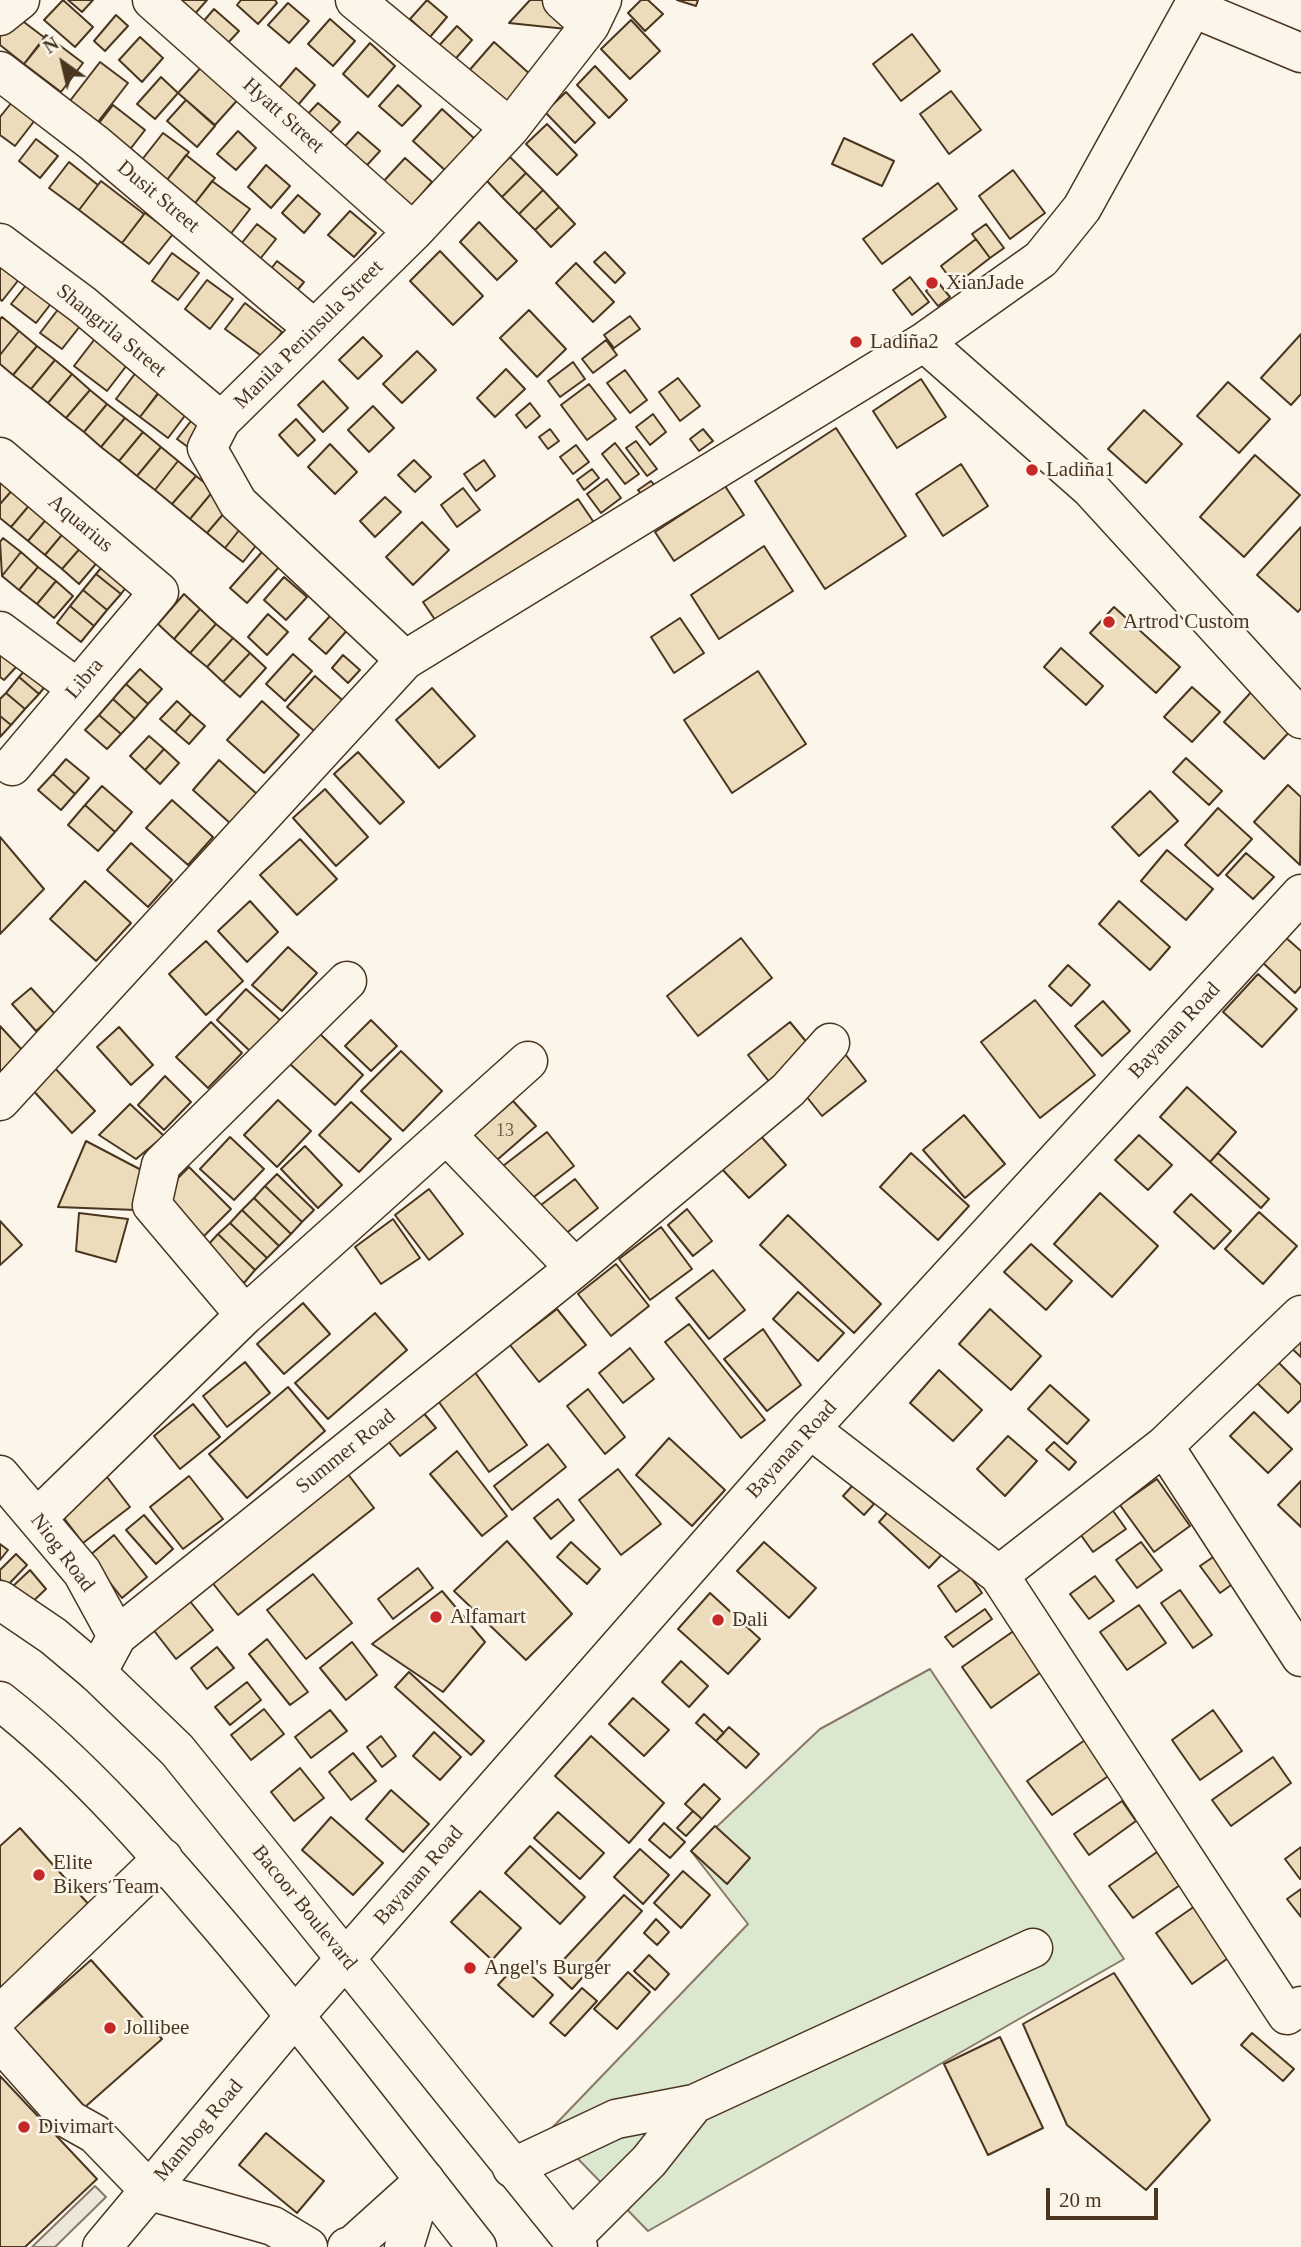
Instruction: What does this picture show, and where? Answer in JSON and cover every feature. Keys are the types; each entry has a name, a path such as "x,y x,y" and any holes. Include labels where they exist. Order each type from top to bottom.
{"street":[{"path":"0,16 20,0"},
{"name":"Hyatt Street","path":"152,0 413,232"},
{"path":"355,0 510,128"},
{"path":"562,0 596,13"},
{"path":"0,1101 405,660 924,342 1041,259 1074,218 1195,4 1301,53"},
{"name":"Manila Peninsula Street","path":"405,660 238,503 209,456 207,448 221,421 253,393 313,328 413,232 510,128 596,13"},
{"name":"Dusit Street","path":"0,71 94,143 313,328"},
{"name":"Shangrila Street","path":"0,243 83,305 221,421"},
{"path":"924,342 1090,488 1301,719"},
{"name":"Aquarius","path":"0,457 159,592"},
{"name":"Libra","path":"12,766 159,592"},
{"path":"0,631 77,688"},
{"name":"Bayanan Road","path":"295,2016 810,1429 1301,894"},
{"path":"245,1315 152,1206 161,1165 347,981"},
{"name":"Summer Road","path":"117,1636 575,1268 788,1090 830,1043"},
{"path":"37,1518 245,1315 448,1136 528,1061"},
{"path":"448,1136 575,1268"},
{"path":"999,1575 1164,1446 1301,1315"},
{"path":"810,1429 999,1575 1287,2015 1301,2006"},
{"path":"1164,1446 1295,1633"},
{"name":"Niog Road","path":"0,1475 82,1572 117,1636"},
{"name":"Bacoor Boulevard","path":"0,1600 53,1636 97,1673 177,1750 575,2243"},
{"path":"97,1673 117,1636"},
{"path":"0,1701 42,1734 99,1788 163,1858 295,2016 477,2247"},
{"path":"0,2015 163,1858"},
{"path":"512,2168 617,2119 694,2104 1033,1948"},
{"name":"Mambog Road","path":"102,2247 295,2016"},
{"path":"0,2041 70,2120 95,2134 150,2190 273,2226 308,2247"},
{"path":"575,2243 649,2161 694,2104"},
{"path":"347,2247 425,2180"},
{"path":"404,2247 425,2180"}],"green space":[{"path":"930,1669 1124,1959 648,2231 550,2130 748,1924 691,1851 820,1729"}],"shaded area":[{"path":"95,2186 106,2197 55,2247 32,2247"}],"building":[{"path":"63,0 93,27 75,47 44,20"},
{"path":"68,0 93,0 82,12"},
{"path":"177,0 207,0 186,24"},
{"path":"241,0 275,0 277,3 258,24 237,5"},
{"path":"427,0 447,17 430,37 410,19"},
{"path":"530,0 542,0 576,30 509,23"},
{"path":"641,0 648,0 663,14 645,31 628,13"},
{"path":"677,0 698,0 696,6"},
{"path":"288,3 309,21 289,43 268,25"},
{"path":"214,9 239,31 226,45 202,23"},
{"path":"12,13 45,38 24,64 0,45 0,28"},
{"path":"116,15 128,26 105,51 94,41"},
{"path":"330,19 355,41 333,66 308,44"},
{"path":"631,20 660,51 630,79 601,49"},
{"path":"457,26 472,40 451,64 435,50"},
{"path":"912,34 940,71 901,101 873,64"},
{"path":"46,35 83,63 61,92 24,64"},
{"path":"140,37 163,58 142,82 119,60"},
{"path":"494,42 531,75 504,106 467,73"},
{"path":"370,43 395,66 368,97 343,74"},
{"path":"100,62 128,83 94,127 66,106"},
{"path":"205,63 242,95 215,125 178,93"},
{"path":"595,66 627,100 609,118 577,85"},
{"path":"296,68 315,85 298,105 279,88"},
{"path":"161,77 178,93 155,119 137,104"},
{"path":"398,85 421,106 402,126 379,106"},
{"path":"951,91 981,130 949,154 920,114"},
{"path":"566,92 595,123 575,143 545,112"},
{"path":"186,100 215,126 197,147 167,121"},
{"path":"12,102 35,120 15,146 0,135 0,117"},
{"path":"318,103 340,122 327,136 305,117"},
{"path":"113,105 145,130 121,161 89,136"},
{"path":"442,109 476,140 447,172 413,141"},
{"path":"547,124 577,155 557,175 526,144"},
{"path":"238,131 256,148 236,170 217,154"},
{"path":"358,132 380,151 357,176 335,157"},
{"path":"163,133 189,152 163,185 137,166"},
{"path":"844,138 894,161 882,186 832,164"},
{"path":"36,139 58,156 40,178 19,161"},
{"path":"186,155 215,178 192,207 163,185"},
{"path":"510,157 526,173 502,197 486,180"},
{"path":"405,158 432,182 410,208 382,183"},
{"path":"69,162 98,185 79,210 49,188"},
{"path":"266,165 290,186 271,208 248,187"},
{"path":"1013,170 1045,213 1010,239 979,196"},
{"path":"526,173 543,190 519,214 502,197"},
{"path":"101,181 144,214 122,243 79,210"},
{"path":"212,181 250,209 229,236 192,207"},
{"path":"938,183 957,209 882,264 863,239"},
{"path":"543,190 559,207 535,230 519,214"},
{"path":"298,195 320,214 304,233 282,213"},
{"path":"559,207 575,224 551,247 535,230"},
{"path":"350,211 376,233 354,257 328,235"},
{"path":"145,213 173,234 149,264 122,243"},
{"path":"479,222 517,261 497,280 460,242"},
{"path":"257,224 276,239 260,259 241,244"},
{"path":"986,224 1004,248 990,258 972,234"},
{"path":"976,239 990,258 955,285 941,266"},
{"path":"440,251 483,296 453,325 410,281"},
{"path":"605,252 625,273 615,283 594,262"},
{"path":"172,253 199,273 178,300 152,281"},
{"path":"0,255 24,273 2,301 0,299"},
{"path":"277,261 304,282 290,299 264,278"},
{"path":"576,263 614,302 593,322 556,283"},
{"path":"35,274 60,292 36,323 11,304"},
{"path":"910,277 929,302 912,315 893,290"},
{"path":"207,280 233,299 210,329 185,309"},
{"path":"937,281 950,297 938,306 926,291"},
{"path":"66,299 88,316 62,349 40,333"},
{"path":"245,303 282,332 263,357 225,329"},
{"path":"529,310 566,349 537,377 500,338"},
{"path":"630,316 640,329 614,348 604,335"},
{"path":"2,317 19,331 0,355 0,319"},
{"path":"104,327 137,352 107,391 74,366"},
{"path":"19,331 37,346 13,375 0,364 0,355"},
{"path":"1301,334 1301,394 1291,405 1261,378"},
{"path":"363,337 382,356 358,379 339,360"},
{"path":"606,340 617,355 593,373 582,359"},
{"path":"37,346 55,360 31,389 13,375"},
{"path":"417,351 436,370 402,403 383,384"},
{"path":"55,360 72,374 48,403 31,389"},
{"path":"573,362 585,379 560,397 548,381"},
{"path":"143,363 167,381 140,417 116,399"},
{"path":"506,369 525,389 495,417 477,398"},
{"path":"625,370 647,400 630,413 607,383"},
{"path":"72,374 90,390 66,418 48,403"},
{"path":"678,378 700,406 680,421 659,392"},
{"path":"921,379 946,417 897,448 873,411"},
{"path":"323,381 348,408 323,432 298,405"},
{"path":"1228,382 1270,419 1239,453 1197,416"},
{"path":"166,384 193,405 168,438 140,417"},
{"path":"589,384 616,419 587,440 561,405"},
{"path":"90,390 107,404 84,432 66,418"},
{"path":"530,403 540,416 526,428 516,415"},
{"path":"107,404 125,418 101,447 84,432"},
{"path":"373,406 394,428 369,452 348,430"},
{"path":"1144,410 1182,444 1146,483 1108,449"},
{"path":"198,412 212,423 192,450 177,439"},
{"path":"653,414 666,432 650,445 636,427"},
{"path":"125,418 143,432 119,461 101,447"},
{"path":"296,419 315,440 298,456 279,435"},
{"path":"836,428 906,536 825,589 755,481"},
{"path":"550,429 559,441 548,449 539,437"},
{"path":"703,429 713,441 699,451 690,439"},
{"path":"143,432 161,447 137,476 119,461"},
{"path":"636,441 657,469 647,476 626,448"},
{"path":"615,443 639,474 625,484 602,454"},
{"path":"330,444 357,472 335,494 308,467"},
{"path":"576,445 589,462 573,474 560,457"},
{"path":"161,447 178,461 155,490 137,476"},
{"path":"1255,455 1300,495 1244,557 1200,517"},
{"path":"414,460 431,477 415,492 398,475"},
{"path":"484,460 495,476 476,491 464,474"},
{"path":"178,461 196,476 172,504 155,490"},
{"path":"961,464 988,506 943,536 916,494"},
{"path":"592,469 599,478 584,490 577,480"},
{"path":"0,474 15,487 0,504"},
{"path":"196,476 214,490 190,519 172,504"},
{"path":"607,479 621,498 601,513 587,494"},
{"path":"651,481 655,486 643,496 638,490"},
{"path":"725,486 744,515 674,561 655,532"},
{"path":"15,487 32,502 11,527 0,518 0,504"},
{"path":"463,488 480,510 457,527 441,505"},
{"path":"214,490 231,505 207,533 190,519"},
{"path":"385,497 401,512 375,537 360,521"},
{"path":"578,499 597,527 442,630 423,602"},
{"path":"32,502 49,516 28,541 11,527"},
{"path":"231,505 248,519 225,548 207,533"},
{"path":"49,516 66,530 45,555 28,541"},
{"path":"248,519 266,533 243,562 225,548"},
{"path":"422,522 449,550 413,585 386,557"},
{"path":"1301,527 1301,608 1298,612 1257,575"},
{"path":"66,530 83,545 62,569 45,555"},
{"path":"3,538 21,552 2,576 0,542"},
{"path":"270,543 287,558 247,603 230,588"},
{"path":"83,545 100,559 79,584 62,569"},
{"path":"764,546 793,591 719,639 691,595"},
{"path":"21,552 38,567 19,590 2,576"},
{"path":"110,557 134,577 121,594 96,574"},
{"path":"38,567 56,581 37,604 19,590"},
{"path":"96,574 121,594 107,610 83,590"},
{"path":"284,577 307,597 286,620 264,600"},
{"path":"56,581 73,596 54,618 37,604"},
{"path":"83,590 107,610 94,626 70,606"},
{"path":"184,594 200,609 174,639 158,624"},
{"path":"342,603 358,618 326,654 309,639"},
{"path":"70,606 94,626 81,642 57,623"},
{"path":"1114,607 1180,667 1156,693 1090,633"},
{"path":"200,609 216,624 190,653 174,639"},
{"path":"268,614 288,632 267,655 248,637"},
{"path":"680,618 704,653 674,673 651,637"},
{"path":"216,624 233,638 207,667 190,653"},
{"path":"233,638 250,653 223,682 207,667"},
{"path":"1061,648 1103,686 1086,705 1044,667"},
{"path":"0,649 18,665 4,680 0,677"},
{"path":"250,653 266,668 240,697 223,682"},
{"path":"293,654 312,671 285,701 266,684"},
{"path":"343,655 360,670 348,683 332,668"},
{"path":"33,661 52,678 39,694 19,677"},
{"path":"140,669 162,689 148,704 126,684"},
{"path":"758,671 806,744 732,793 684,720"},
{"path":"315,676 349,706 321,737 287,707"},
{"path":"19,677 39,694 25,709 6,693"},
{"path":"126,684 148,704 135,719 113,699"},
{"path":"1192,687 1220,712 1192,742 1164,717"},
{"path":"432,688 475,736 439,768 396,720"},
{"path":"1253,690 1294,727 1264,759 1224,722"},
{"path":"6,693 25,709 11,725 0,716 0,699"},
{"path":"113,699 135,719 121,734 99,715"},
{"path":"177,701 191,714 175,732 160,719"},
{"path":"262,701 299,735 264,773 227,740"},
{"path":"191,714 205,726 189,744 175,732"},
{"path":"99,715 121,734 107,749 85,730"},
{"path":"0,716 11,725 0,737"},
{"path":"149,736 164,749 145,770 130,756"},
{"path":"164,749 179,763 160,784 145,770"},
{"path":"358,752 404,802 380,824 334,774"},
{"path":"1186,758 1222,791 1209,805 1173,772"},
{"path":"66,759 89,778 75,794 53,774"},
{"path":"219,760 257,794 231,824 193,790"},
{"path":"53,774 75,794 61,810 38,790"},
{"path":"1288,785 1301,797 1300,865 1254,822"},
{"path":"102,786 132,812 115,832 85,805"},
{"path":"325,789 368,837 336,866 293,818"},
{"path":"1150,791 1178,821 1139,856 1112,827"},
{"path":"172,800 213,837 188,865 146,828"},
{"path":"85,805 115,832 98,851 68,825"},
{"path":"1218,808 1252,839 1218,876 1185,845"},
{"path":"0,837 44,889 0,934"},
{"path":"300,839 337,879 297,915 260,875"},
{"path":"131,843 172,880 148,907 107,870"},
{"path":"1167,850 1213,889 1186,920 1141,881"},
{"path":"1246,853 1274,877 1253,899 1226,875"},
{"path":"85,881 131,923 96,961 50,919"},
{"path":"250,901 278,932 247,962 218,931"},
{"path":"1119,901 1170,947 1150,970 1099,924"},
{"path":"1284,936 1301,951 1301,986 1295,993 1261,961"},
{"path":"741,938 772,978 698,1036 667,996"},
{"path":"206,941 243,981 206,1015 169,974"},
{"path":"288,947 317,973 282,1011 252,985"},
{"path":"1068,965 1090,985 1071,1006 1049,986"},
{"path":"1258,974 1297,1009 1262,1047 1223,1012"},
{"path":"31,988 55,1014 36,1031 12,1004"},
{"path":"246,989 280,1020 251,1052 217,1020"},
{"path":"1035,1000 1095,1075 1040,1118 981,1042"},
{"path":"1103,1001 1130,1031 1102,1056 1075,1026"},
{"path":"371,1020 397,1046 371,1071 345,1046"},
{"path":"211,1022 242,1053 208,1088 176,1057"},
{"path":"790,1022 813,1050 771,1084 748,1055"},
{"path":"0,1026 23,1051 0,1072"},
{"path":"119,1027 153,1065 131,1085 97,1047"},
{"path":"319,1033 363,1075 335,1105 290,1064"},
{"path":"842,1050 866,1081 822,1116 798,1086"},
{"path":"401,1051 442,1091 403,1131 361,1091"},
{"path":"53,1066 95,1111 72,1133 30,1087"},
{"path":"165,1076 191,1102 164,1130 138,1105"},
{"path":"1187,1087 1236,1132 1210,1162 1160,1117"},
{"path":"278,1100 311,1131 277,1167 244,1135"},
{"path":"513,1101 536,1126 497,1160 474,1135"},
{"path":"351,1102 391,1139 359,1172 319,1135"},
{"path":"130,1104 164,1136 136,1159 99,1135"},
{"path":"964,1115 1005,1164 965,1198 923,1150"},
{"path":"547,1132 574,1166 530,1200 503,1166"},
{"path":"759,1134 786,1165 749,1198 721,1168"},
{"path":"1139,1135 1172,1165 1148,1190 1115,1160"},
{"path":"230,1137 264,1169 234,1200 200,1169"},
{"path":"86,1141 147,1173 136,1210 58,1207"},
{"path":"305,1146 342,1185 318,1208 281,1169"},
{"path":"911,1153 969,1206 938,1240 880,1187"},
{"path":"1218,1153 1269,1199 1261,1208 1210,1162"},
{"path":"189,1167 231,1209 204,1236 162,1194"},
{"path":"277,1174 314,1210 302,1222 265,1186"},
{"path":"575,1179 598,1208 564,1235 541,1205"},
{"path":"265,1186 302,1222 291,1234 254,1198"},
{"path":"429,1189 463,1234 429,1260 395,1215"},
{"path":"1100,1193 1158,1246 1112,1297 1054,1244"},
{"path":"1191,1194 1231,1231 1214,1249 1174,1212"},
{"path":"254,1198 291,1234 279,1246 242,1210"},
{"path":"687,1209 712,1241 693,1256 668,1225"},
{"path":"242,1210 279,1246 267,1258 230,1223"},
{"path":"1259,1212 1297,1246 1263,1284 1225,1249"},
{"path":"79,1213 128,1219 116,1262 76,1251"},
{"path":"788,1215 881,1304 854,1333 760,1245"},
{"path":"393,1219 420,1258 381,1284 355,1247"},
{"path":"0,1221 22,1245 0,1265"},
{"path":"230,1223 267,1258 255,1270 218,1234"},
{"path":"661,1227 692,1269 650,1300 619,1259"},
{"path":"218,1234 255,1270 244,1283 206,1247"},
{"path":"1031,1244 1072,1281 1046,1310 1004,1272"},
{"path":"616,1264 649,1306 611,1336 578,1294"},
{"path":"713,1270 745,1310 709,1339 676,1298"},
{"path":"798,1292 844,1333 818,1361 773,1319"},
{"path":"303,1303 330,1334 284,1374 257,1344"},
{"path":"557,1309 586,1345 539,1382 510,1345"},
{"path":"990,1309 1041,1356 1011,1390 959,1344"},
{"path":"375,1313 407,1350 328,1419 295,1383"},
{"path":"689,1324 765,1420 741,1438 665,1342"},
{"path":"763,1329 801,1385 767,1411 724,1359"},
{"path":"1301,1335 1301,1357 1288,1345"},
{"path":"630,1348 654,1379 623,1403 599,1373"},
{"path":"1276,1360 1301,1385 1301,1400 1288,1413 1255,1381"},
{"path":"245,1362 270,1393 227,1427 203,1396"},
{"path":"939,1370 982,1410 953,1441 910,1403"},
{"path":"474,1371 527,1445 489,1472 436,1398"},
{"path":"1050,1385 1089,1420 1067,1444 1028,1409"},
{"path":"288,1387 325,1431 247,1498 209,1454"},
{"path":"588,1389 625,1437 605,1454 567,1406"},
{"path":"193,1404 220,1437 180,1469 154,1436"},
{"path":"417,1405 436,1428 400,1456 381,1432"},
{"path":"1254,1412 1292,1449 1268,1473 1230,1436"},
{"path":"1008,1436 1037,1461 1005,1496 977,1469"},
{"path":"669,1438 725,1490 692,1526 636,1475"},
{"path":"1054,1442 1076,1462 1069,1470 1046,1450"},
{"path":"548,1444 566,1467 512,1510 494,1486"},
{"path":"457,1451 507,1516 482,1536 430,1474"},
{"path":"344,1469 374,1508 238,1615 207,1576"},
{"path":"618,1469 661,1524 621,1555 579,1500"},
{"path":"189,1476 223,1519 183,1549 150,1507"},
{"path":"107,1477 130,1507 83,1543 60,1513"},
{"path":"1157,1479 1190,1526 1154,1552 1120,1505"},
{"path":"1301,1481 1301,1527 1278,1505"},
{"path":"853,1485 874,1504 864,1515 843,1496"},
{"path":"558,1499 574,1520 551,1539 534,1518"},
{"path":"895,1504 946,1550 929,1568 879,1522"},
{"path":"1111,1508 1126,1529 1093,1552 1078,1531"},
{"path":"144,1515 173,1549 156,1564 126,1530"},
{"path":"114,1535 147,1577 122,1598 89,1556"},
{"path":"507,1541 572,1614 526,1660 454,1591"},
{"path":"571,1542 600,1569 587,1584 557,1557"},
{"path":"764,1542 816,1588 789,1618 737,1571"},
{"path":"1141,1542 1162,1570 1137,1588 1116,1560"},
{"path":"0,1544 8,1550 0,1560"},
{"path":"1219,1553 1238,1580 1220,1593 1200,1566"},
{"path":"16,1554 27,1565 7,1586 0,1579 0,1570"},
{"path":"964,1567 982,1593 956,1612 938,1586"},
{"path":"418,1568 433,1588 393,1619 378,1599"},
{"path":"30,1570 46,1589 28,1606 11,1588"},
{"path":"313,1574 352,1623 306,1659 267,1610"},
{"path":"1095,1576 1114,1601 1089,1619 1070,1594"},
{"path":"181,1590 213,1630 176,1659 145,1619"},
{"path":"1180,1590 1212,1635 1193,1648 1161,1603"},
{"name":"Alfamart","path":"442,1591 485,1642 443,1692 372,1644"},
{"path":"710,1593 760,1639 728,1674 678,1629"},
{"path":"1139,1605 1166,1643 1127,1670 1100,1632"},
{"path":"985,1609 992,1619 953,1647 945,1637"},
{"path":"1015,1630 1044,1670 991,1708 962,1667"},
{"path":"267,1639 308,1692 290,1705 249,1654"},
{"path":"352,1642 377,1675 346,1700 320,1668"},
{"path":"217,1647 234,1668 207,1689 191,1668"},
{"path":"681,1661 708,1686 689,1707 662,1682"},
{"path":"409,1672 484,1741 471,1755 395,1687"},
{"path":"247,1682 261,1700 230,1725 215,1707"},
{"path":"633,1698 669,1730 644,1756 609,1724"},
{"path":"264,1709 284,1734 251,1760 231,1735"},
{"path":"330,1710 347,1731 311,1758 295,1737"},
{"path":"1213,1710 1242,1751 1200,1780 1172,1740"},
{"path":"704,1714 724,1733 716,1741 696,1723"},
{"path":"729,1727 759,1754 746,1768 716,1741"},
{"path":"434,1732 461,1757 440,1780 413,1756"},
{"path":"1092,1735 1117,1770 1052,1815 1027,1781"},
{"path":"381,1736 396,1756 382,1767 367,1747"},
{"path":"591,1736 664,1803 629,1843 555,1776"},
{"path":"353,1753 376,1781 351,1800 329,1772"},
{"path":"1273,1757 1291,1783 1231,1826 1212,1800"},
{"path":"300,1768 324,1798 294,1821 271,1792"},
{"path":"704,1784 720,1799 702,1819 685,1804"},
{"path":"391,1790 429,1824 403,1852 366,1819"},
{"path":"1122,1801 1136,1821 1089,1855 1074,1834"},
{"path":"693,1811 702,1819 686,1836 677,1828"},
{"path":"558,1812 604,1853 580,1879 534,1838"},
{"path":"331,1817 383,1863 353,1895 302,1850"},
{"path":"664,1823 685,1842 670,1858 649,1840"},
{"path":"715,1826 750,1858 727,1884 691,1851"},
{"path":"20,1828 91,1907 0,1988 0,1846"},
{"path":"530,1846 585,1897 560,1924 505,1873"},
{"path":"1301,1847 1301,1878 1300,1879 1285,1859"},
{"path":"640,1849 669,1875 643,1904 614,1877"},
{"path":"1157,1852 1180,1885 1133,1918 1109,1886"},
{"path":"683,1871 710,1895 681,1928 654,1903"},
{"path":"1301,1889 1301,1917 1287,1899"},
{"path":"480,1891 521,1928 492,1960 451,1922"},
{"path":"624,1895 642,1911 572,1989 553,1971"},
{"path":"1195,1906 1231,1956 1192,1984 1156,1933"},
{"path":"656,1919 669,1932 657,1945 644,1933"},
{"path":"649,1955 669,1974 655,1990 634,1971"},
{"path":"91,1960 162,2039 85,2107 14,2028"},
{"path":"518,1963 553,1995 533,2017 498,1985"},
{"path":"628,1972 650,1992 617,2029 594,2009"},
{"path":"1114,1973 1210,2120 1146,2190 1067,2125 1023,2024"},
{"path":"582,1988 597,2001 565,2036 550,2023"},
{"path":"1252,2033 1294,2069 1283,2081 1241,2045"},
{"path":"1000,2037 1043,2128 988,2155 944,2064"},
{"name":"Divimart","path":"0,2076 97,2179 25,2247 0,2247"},
{"path":"266,2133 324,2181 297,2213 239,2165"}],"place":[{"name":"XianJade","path":"932,283"},
{"name":"Ladiña2","path":"856,342"},
{"name":"Ladiña1","path":"1032,470"},
{"name":"Artrod Custom","path":"1109,622"},
{"name":"Alfamart","path":"436,1617"},
{"name":"Dali","path":"718,1620"},
{"name":"Elite Bikers Team","path":"39,1875"},
{"name":"Angel's Burger","path":"470,1968"},
{"name":"Jollibee","path":"110,2028"},
{"name":"Divimart","path":"24,2127"}]}
